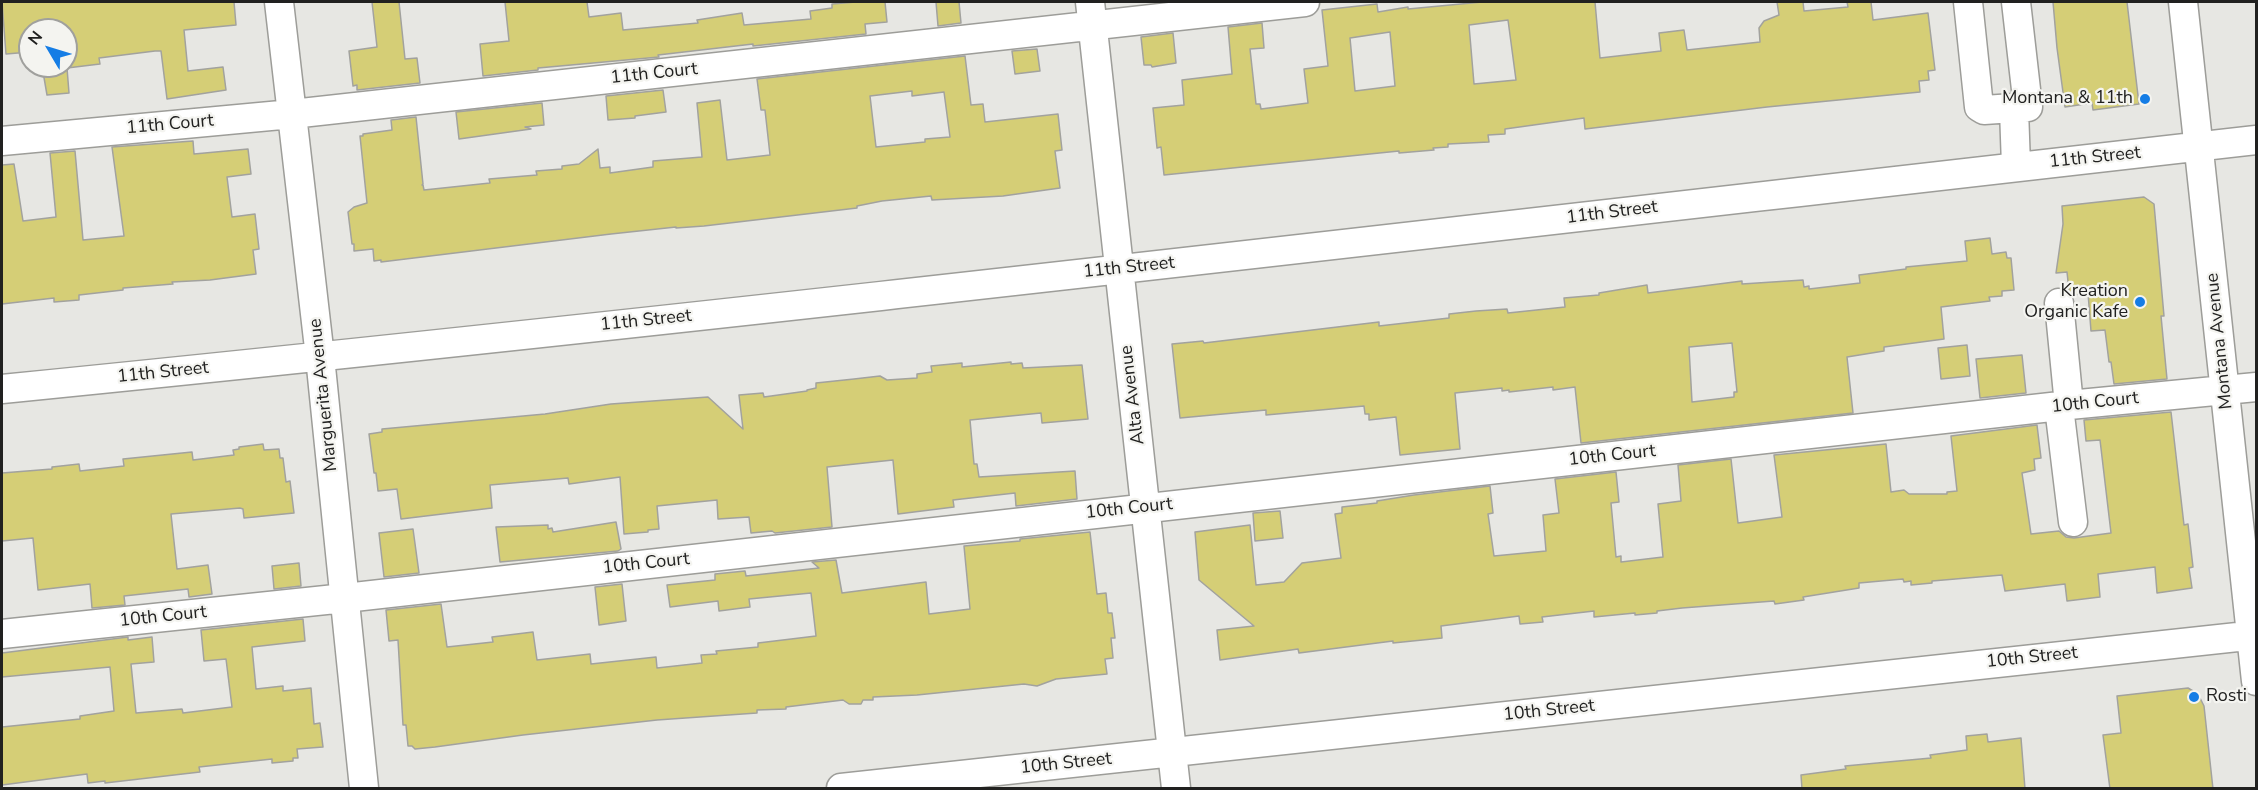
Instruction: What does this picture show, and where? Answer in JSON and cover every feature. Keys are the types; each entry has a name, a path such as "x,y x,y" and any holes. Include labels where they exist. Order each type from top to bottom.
{"street":[{"name":"Marguerita Avenue","path":"279,2 320,357 364,789"},
{"name":"11th Court","path":"2,141 292,114 1092,14 1305,2"},
{"path":"1968,2 1979,107 1984,110 2026,108 2029,104 2016,2"},
{"name":"Montana Avenue","path":"2183,2 2254,635 2256,681"},
{"name":"Alta Avenue","path":"1092,14 1176,789"},
{"path":"2014,109 2016,166"},
{"name":"11th Street","path":"2,389 320,357 1118,270 2256,140"},
{"path":"2059,303 2073,522"},
{"name":"10th Court","path":"2,634 345,598 2064,406 2256,387"},
{"name":"10th Street","path":"842,789 2254,635"}],"building":[{"path":"2,2 234,2 236,25 184,30 188,71 223,67 226,90 167,99 161,51 99,58 100,64 78,67 78,18 18,18 18,53 6,54"},
{"path":"372,2 399,2 405,59 417,58 420,83 357,90 357,85 353,86 349,51 377,47"},
{"path":"505,2 587,2 589,17 621,13 623,30 698,23 697,20 742,13 744,25 811,19 810,11 832,8 832,4 856,2 885,2 887,22 865,24 866,34 753,46 753,44 658,55 659,57 538,68 538,70 483,76 480,44 509,41"},
{"path":"936,2 959,2 961,23 938,26"},
{"path":"1482,2 1595,2 1600,58 1661,51 1659,33 1684,30 1687,50 1760,42 1759,28 1764,21 1779,15 1777,2 1803,2 1804,11 1848,7 1847,2 1871,2 1873,20 1928,13 1935,70 1928,71 1929,80 1919,81 1920,92 1767,107 1585,129 1584,118 1505,129 1505,134 1488,135 1489,142 1448,144 1448,147 1433,148 1434,150 1399,153 1399,151 1164,175 1161,147 1157,148 1153,108 1184,105 1182,80 1232,74 1228,27 1262,23 1264,48 1250,49 1256,104 1260,104 1261,109 1308,103 1304,69 1328,66 1322,10 1377,4 1378,12 1408,7 1408,9","holes":["1508,20 1516,80 1474,84 1469,25","1390,32 1395,86 1355,91 1350,38"]},
{"path":"2053,2 2127,2 2139,104 2093,110 2092,103 2065,107"},
{"path":"1173,33 1176,63 1152,67 1144,65 1141,37"},
{"path":"1037,49 1040,71 1015,74 1012,51"},
{"path":"965,56 971,105 983,104 985,122 1058,114 1062,150 1055,151 1060,188 1003,196 932,200 931,196 882,201 857,206 857,208 704,226 611,234 381,262 381,260 374,261 373,249 354,251 348,212 354,207 367,203 360,136 392,130 391,120 416,117 424,190 490,183 489,179 537,175 536,171 562,169 562,166 579,164 598,149 600,168 610,167 610,173 653,167 653,161 702,157 697,103 720,100 727,160 770,155 765,110 761,110 757,79","holes":["912,91 912,96 944,92 950,137 876,147 870,96"]},
{"path":"44,78 68,78 69,93 47,95"},
{"path":"663,90 666,112 608,120 606,96"},
{"path":"542,103 544,125 525,127 531,129 459,139 456,112"},
{"path":"193,141 194,154 248,149 251,174 227,177 232,217 255,214 259,249 253,250 256,274 123,288 123,290 79,295 79,300 54,302 54,298 2,304 2,165 14,164 23,221 56,217 50,153 75,151 83,240 124,236 112,147"},
{"path":"2144,197 2154,204 2167,379 2114,384 2105,330 2091,331 2088,293 2073,295 2069,291 2067,272 2056,273 2063,224 2062,206"},
{"path":"1990,238 1992,254 2006,252 2007,258 2011,258 2014,290 2002,291 2002,296 1989,297 1990,301 1941,307 1944,339 1884,347 1884,351 1847,357 1853,413 1581,443 1575,387 1509,392 1509,390 1502,391 1502,388 1455,393 1460,449 1400,455 1396,417 1369,420 1369,414 1365,414 1364,406 1266,415 1266,410 1180,418 1172,344 1203,341 1204,343 1379,322 1379,326 1449,318 1449,314 1476,311 1507,309 1508,313 1565,307 1564,298 1599,295 1599,293 1647,285 1648,293 1742,281 1742,284 1803,280 1804,287 1809,286 1809,289 1860,283 1859,275 1906,269 1906,267 1967,261 1965,241","holes":["1732,343 1737,392 1734,392 1734,397 1692,402 1689,347"]},
{"path":"1967,345 1970,376 1941,379 1938,348"},
{"path":"2022,355 2026,393 1980,398 1976,359"},
{"path":"1011,362 1011,364 1022,363 1023,368 1082,365 1088,419 1042,423 1041,413 970,420 974,464 977,464 979,477 1075,471 1077,499 1016,506 1015,493 953,500 954,507 898,514 893,460 827,467 832,527 751,533 749,517 718,519 717,500 657,506 659,529 624,534 620,477 569,484 568,478 490,485 492,508 401,519 397,489 378,491 376,473 374,473 369,434 382,432 382,429 545,414 611,404 708,397 743,429 739,395 763,393 764,397 807,391 816,388 816,383 880,376 887,380 917,378 917,374 932,372 931,366 962,363 962,367"},
{"path":"2171,412 2184,525 2188,524 2193,567 2189,568 2192,588 2157,593 2155,567 2098,574 2100,597 2067,601 2065,584 2005,591 2002,575 1911,585 1911,581 1904,582 1903,579 1859,583 1859,588 1775,604 1774,601 1594,617 1594,611 1542,617 1543,622 1520,624 1519,616 1441,626 1442,638 1393,643 1393,641 1299,653 1298,649 1220,660 1217,630 1254,626 1199,580 1195,532 1250,525 1256,585 1284,582 1302,563 1341,558 1335,514 1342,513 1342,507 1490,486 1493,513 1488,514 1494,556 1546,551 1543,515 1559,513 1555,479 1616,472 1619,502 1611,503 1616,557 1621,556 1621,562 1663,557 1658,504 1681,501 1678,465 1731,459 1738,523 1782,517 1774,455 1886,444 1891,492 1904,490 1909,494 1947,494 1947,492 1957,491 1951,436 2037,425 2041,458 2034,459 2035,470 2022,473 2031,534 2059,531 2066,537 2074,538 2111,533 2100,440 2086,441 2084,420"},
{"path":"263,444 264,450 279,449 280,458 283,458 286,482 290,481 294,513 244,518 243,509 240,508 171,514 177,569 208,565 212,594 189,597 188,589 124,596 125,605 92,608 90,584 38,590 33,538 2,541 2,473 52,469 52,467 79,464 80,471 124,466 123,459 192,452 193,460 234,455 233,450 239,447"},
{"path":"1280,511 1283,538 1255,541 1253,513"},
{"path":"616,522 621,549 618,551 500,562 496,527 548,525 548,529 552,528 553,532"},
{"path":"413,529 419,573 384,577 379,533"},
{"path":"1090,532 1097,594 1106,593 1108,613 1112,613 1115,638 1111,638 1113,658 1105,659 1107,674 1056,679 1037,686 1024,684 873,697 873,700 863,700 861,704 849,704 843,700 786,707 786,709 757,710 757,713 657,720 415,749 408,746 406,725 403,725 398,640 389,641 386,610 441,604 447,647 493,642 492,637 533,632 537,660 590,654 591,664 656,657 657,668 702,663 701,655 717,654 716,651 758,647 758,643 816,636 811,593 749,599 750,607 719,611 718,601 670,607 667,585 715,580 715,574 745,571 746,576 819,568 812,562 836,560 842,593 926,582 929,614 970,609 964,546"},
{"path":"299,563 301,586 274,589 272,566"},
{"path":"622,584 626,621 599,625 595,587"},
{"path":"303,619 305,641 252,647 256,689 283,686 283,691 311,688 314,724 320,723 323,747 297,749 298,758 293,758 293,761 272,763 272,759 199,767 200,772 105,783 105,781 88,783 87,774 2,785 2,727 80,719 80,716 114,711 110,667 2,677 2,653 128,637 128,640 152,637 154,662 131,664 136,713 182,709 183,713 232,707 226,659 204,661 201,630"},
{"path":"2188,688 2198,694 2204,706 2213,789 2110,789 2103,735 2121,733 2117,696"},
{"path":"1987,734 1988,742 2021,738 2025,789 1802,789 1801,775 1846,769 1845,766 1931,758 1930,755 1967,750 1966,736"}],"place":[{"name":"Montana & 11th","path":"2145,99"},
{"name":"Kreation Organic Kafe","path":"2140,302"},
{"name":"Rosti","path":"2194,697"}]}
